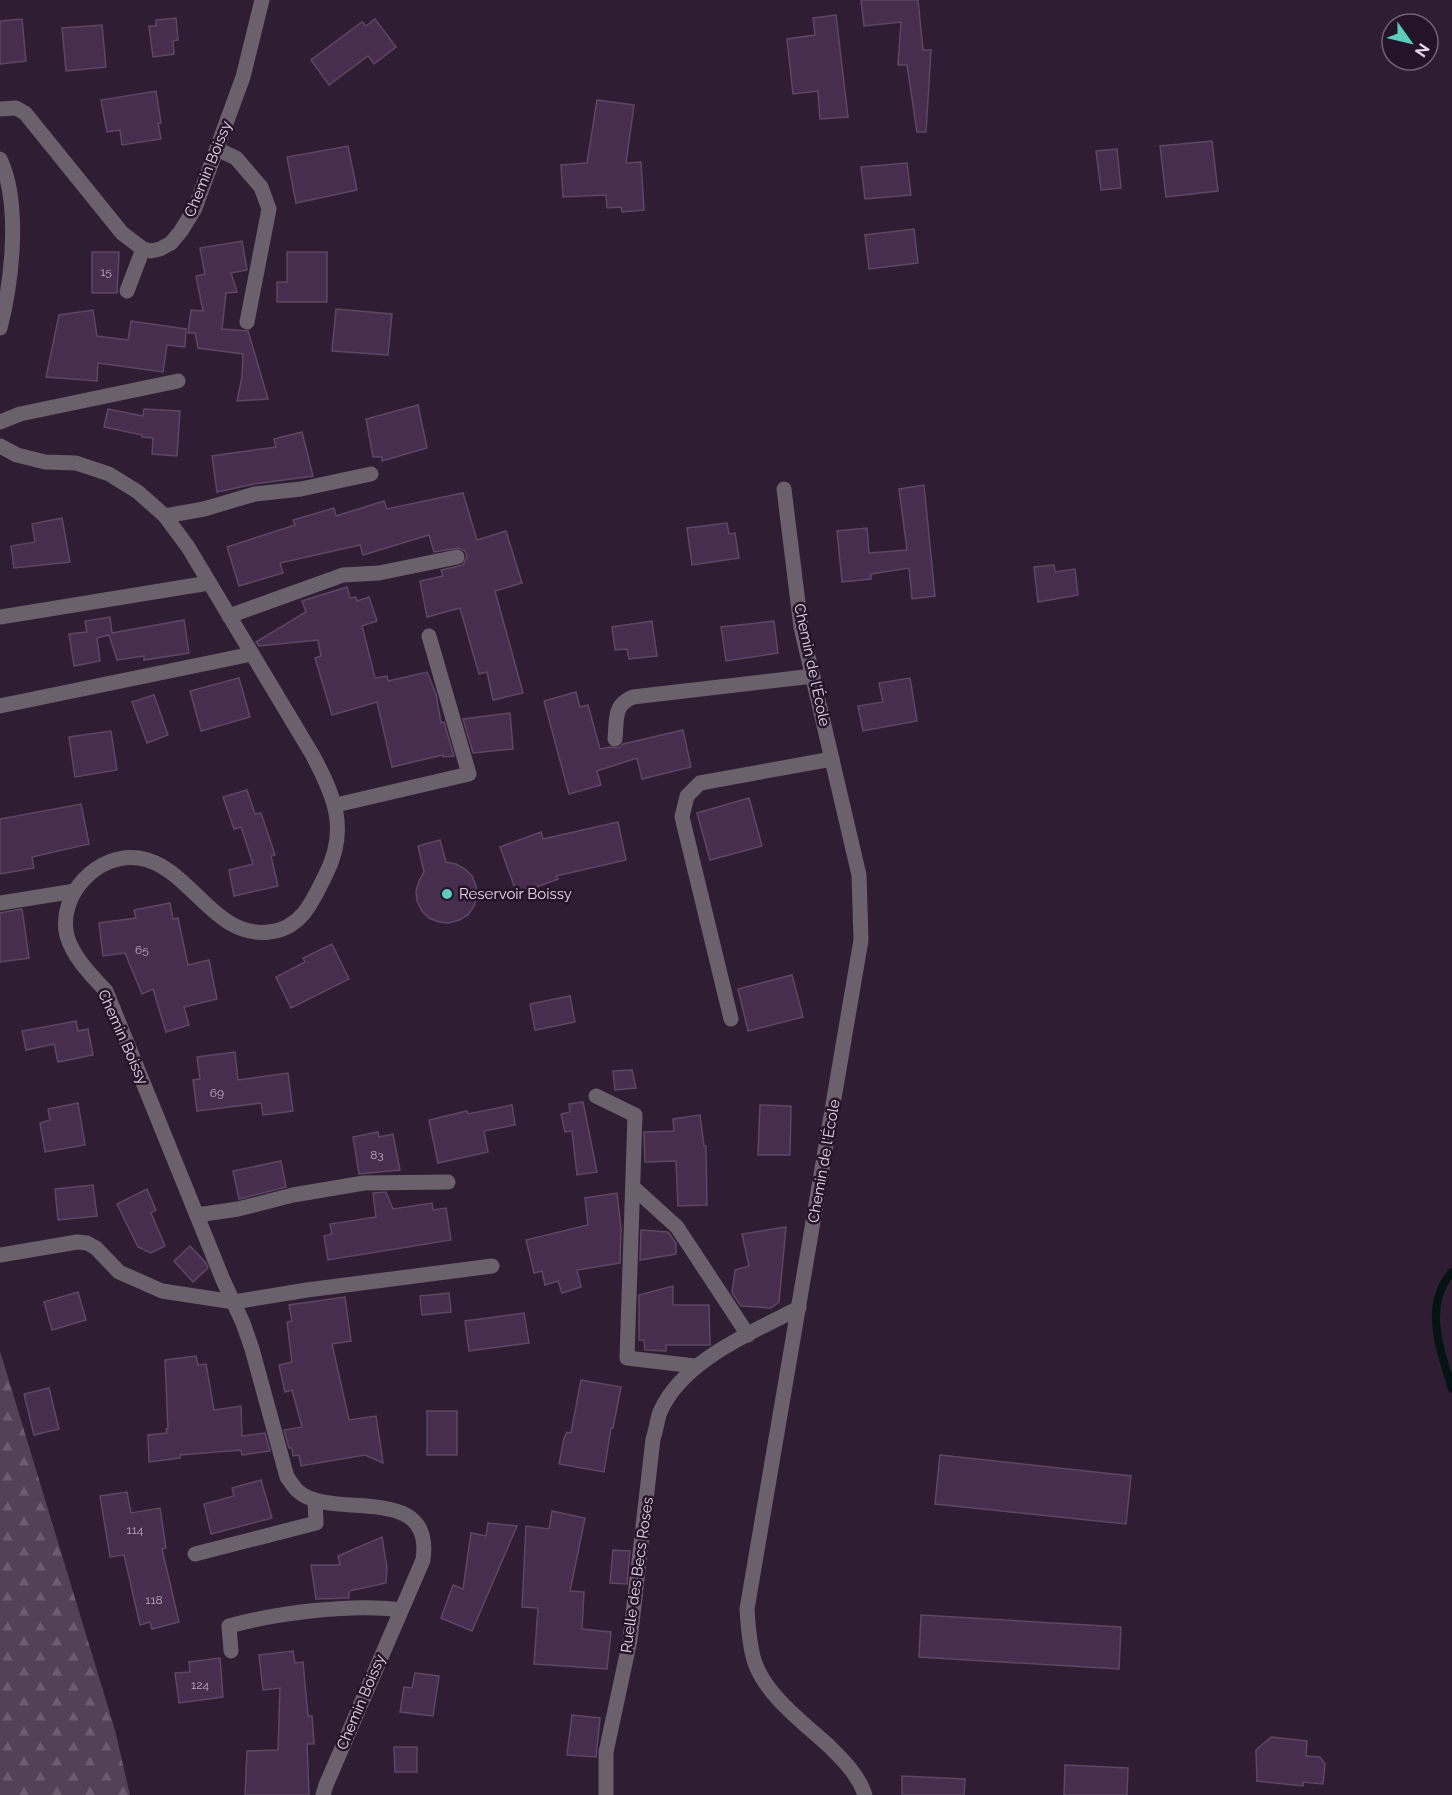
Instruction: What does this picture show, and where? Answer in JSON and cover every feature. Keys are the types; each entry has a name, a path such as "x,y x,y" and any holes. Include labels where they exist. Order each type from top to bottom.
{"street":[{"name":"Chemin Boissy","path":"143,249 152,251 171,243 195,208 243,77 262,0"},
{"path":"0,109 16,108 25,113 122,233 143,249 127,291"},
{"path":"217,149 236,158 261,187 269,208 247,322"},
{"path":"0,159 4,166 11,204 6,235 12,246 0,328"},
{"path":"0,422 20,414 178,381"},
{"name":"Chemin Boissy","path":"0,446 17,455 45,462 76,463 109,474 138,492 165,516 188,547 312,754 336,805 338,825 331,865 308,909 298,921 288,928 264,933 250,932 214,912 172,872 156,863 137,858 115,860 90,872 75,891 66,913 67,935 75,954 106,991 234,1302 252,1349 287,1477 299,1492 315,1500 386,1508 408,1517 420,1529 425,1544 423,1560 323,1795"},
{"path":"165,516 204,509 255,494 301,489 371,474"},
{"name":"Chemin de l'École","path":"783,489 801,627 859,875 861,940 747,1609 754,1662 770,1690 846,1762 865,1795"},
{"path":"229,616 343,575 378,573 457,557"},
{"path":"0,617 209,582"},
{"path":"336,805 470,774 429,636"},
{"path":"0,706 252,654"},
{"path":"615,739 619,708 624,701 633,697 813,676"},
{"path":"731,1019 682,817 687,796 700,783 832,759"},
{"path":"0,903 75,891"},
{"path":"596,1096 635,1115 627,1358 695,1366"},
{"path":"197,1215 238,1209 293,1195 364,1183 448,1182"},
{"path":"634,1188 677,1227 748,1335"},
{"path":"0,1255 77,1242 87,1243 96,1248 119,1272 162,1291 234,1302 492,1266"},
{"name":"Ruelle des Becs Roses","path":"606,1795 606,1752 630,1640 653,1439 660,1412 674,1390 695,1366 799,1308"},
{"path":"195,1554 316,1524 315,1500"},
{"path":"231,1651 230,1626 254,1619 378,1606 401,1610"}],"green space":[{"path":"0,1351 115,1730 130,1795 0,1795"}],"building":[{"path":"861,0 918,0 923,50 931,50 926,132 917,132 907,65 898,65 901,22 864,26"},
{"path":"836,15 848,117 820,119 818,91 793,94 787,39 815,35 813,18"},
{"path":"176,18 178,40 173,41 174,54 153,57 149,26 156,26 156,20"},
{"path":"22,19 26,61 0,64 0,21"},
{"path":"375,19 396,47 374,64 368,56 329,85 311,60 362,22 366,26"},
{"path":"102,25 106,67 66,71 62,28"},
{"path":"156,91 161,139 122,145 120,130 107,132 101,100"},
{"path":"597,100 634,105 626,163 641,162 644,210 622,212 621,207 607,208 606,195 563,197 561,165 587,163"},
{"path":"1212,141 1218,191 1166,197 1160,146"},
{"path":"348,146 357,190 296,203 287,157"},
{"path":"1117,149 1121,188 1101,190 1096,151"},
{"path":"907,163 911,195 865,199 861,167"},
{"path":"914,229 918,263 869,269 865,235"},
{"path":"242,241 247,270 231,273 237,292 226,293 222,329 248,331 268,399 237,401 242,377 243,354 198,348 195,333 188,333 191,310 203,311 196,276 205,274 200,248"},
{"path":"92,252 119,252 117,293 92,293"},
{"path":"287,252 327,252 327,302 277,302 277,282 287,282"},
{"path":"336,309 392,314 388,355 332,351"},
{"path":"93,310 97,336 128,340 131,321 186,329 185,347 167,345 163,372 98,363 97,381 46,377 59,315"},
{"path":"418,405 427,448 382,461 382,457 373,457 366,419"},
{"path":"108,409 143,416 144,409 180,411 177,456 152,454 153,438 104,427"},
{"path":"302,432 313,476 254,484 217,492 212,456 276,447 274,439"},
{"path":"924,485 935,596 912,599 909,568 871,574 871,579 842,582 837,531 867,528 869,553 907,550 899,489"},
{"path":"463,493 477,540 506,531 522,583 495,591 523,693 493,700 487,672 479,674 460,608 427,617 420,581 443,576 441,570 463,565 467,556 465,551 459,548 434,552 429,535 363,555 360,545 280,563 283,573 239,586 227,547 295,525 293,520 334,508 336,516 384,501 387,509"},
{"path":"62,518 70,562 14,568 11,546 35,542 32,524"},
{"path":"727,523 729,534 735,533 739,558 692,565 687,528"},
{"path":"1054,565 1055,572 1075,569 1078,595 1038,602 1034,567"},
{"path":"347,587 350,598 356,597 357,601 369,597 377,621 362,626 375,678 387,676 388,681 427,672 436,694 441,723 444,722 454,756 443,757 443,755 392,767 377,702 332,715 315,658 321,656 318,640 259,646 256,642 306,612 302,601"},
{"path":"110,617 112,633 184,620 189,653 144,660 144,656 117,660 109,635 97,638 100,661 74,666 69,634 87,632 85,621"},
{"path":"652,621 657,656 629,659 627,649 615,650 612,627"},
{"path":"774,621 778,653 726,661 721,627"},
{"path":"239,678 250,717 201,731 190,691"},
{"path":"910,678 917,721 863,731 858,706 883,702 879,683"},
{"path":"576,692 580,707 588,705 600,749 619,748 623,744 683,730 691,767 642,779 637,758 597,771 601,785 569,794 544,701"},
{"path":"154,695 168,735 147,743 132,702"},
{"path":"510,713 513,749 473,753 463,719"},
{"path":"111,731 117,770 75,777 69,737"},
{"path":"247,790 255,814 261,813 275,855 271,856 278,886 234,896 229,870 253,864 241,827 234,829 223,797"},
{"path":"749,798 762,846 710,860 697,813"},
{"path":"81,804 89,844 32,857 34,868 0,874 0,819"},
{"path":"618,822 626,860 556,876 558,879 517,894 500,847 541,832 543,839"},
{"name":"Reservoir Boissy","path":"440,840 446,862 465,869 472,876 476,886 477,896 468,915 449,923 429,918 417,901 416,891 424,872 418,846"},
{"path":"170,903 173,919 178,918 188,965 209,960 217,999 184,1007 189,1025 166,1032 153,989 142,994 125,953 103,956 99,923 136,918 134,910"},
{"path":"22,909 29,958 0,962 0,913"},
{"path":"332,944 349,979 291,1008 276,977 305,962 303,958"},
{"path":"792,975 803,1017 748,1031 738,989"},
{"path":"570,996 575,1022 535,1030 530,1004"},
{"path":"76,1021 78,1031 88,1029 93,1055 58,1062 54,1044 26,1050 22,1031"},
{"path":"235,1052 238,1080 288,1073 293,1111 263,1115 261,1103 197,1111 193,1080 200,1079 197,1057"},
{"path":"632,1070 636,1088 615,1090 613,1071"},
{"path":"583,1102 597,1172 577,1175 572,1131 565,1132 561,1114 570,1112 569,1104"},
{"path":"78,1103 85,1145 45,1152 40,1123 50,1120 48,1109"},
{"path":"512,1105 515,1125 484,1131 488,1152 438,1163 429,1120 467,1111 468,1114"},
{"path":"760,1105 791,1106 790,1155 758,1155"},
{"path":"700,1115 704,1146 706,1146 707,1205 678,1206 676,1161 645,1162 644,1132 674,1131 673,1119"},
{"path":"378,1132 379,1137 393,1134 400,1170 359,1174 353,1137"},
{"path":"281,1161 286,1187 239,1199 233,1171"},
{"path":"93,1185 97,1216 58,1220 55,1189"},
{"path":"147,1189 156,1210 151,1213 165,1246 151,1253 138,1247 117,1204"},
{"path":"386,1192 393,1209 432,1203 433,1210 446,1208 451,1240 328,1260 324,1236 332,1234 330,1224 376,1217 373,1193"},
{"path":"617,1193 621,1229 620,1263 577,1270 581,1287 562,1293 558,1281 545,1285 542,1271 534,1273 526,1240 588,1225 585,1198"},
{"path":"786,1227 779,1302 771,1308 741,1306 732,1293 735,1270 749,1266 742,1234"},
{"path":"641,1230 668,1232 676,1243 676,1254 640,1260"},
{"path":"190,1246 208,1268 193,1282 174,1261"},
{"path":"673,1286 673,1305 709,1305 710,1345 666,1345 666,1351 645,1350 644,1340 639,1340 639,1295"},
{"path":"78,1292 86,1320 52,1330 44,1302"},
{"path":"449,1293 451,1312 422,1315 420,1296"},
{"path":"345,1297 351,1341 332,1344 349,1420 376,1416 383,1463 365,1455 301,1466 299,1455 293,1456 292,1448 289,1448 284,1430 302,1427 292,1390 285,1392 279,1365 292,1362 287,1322 292,1321 289,1305"},
{"path":"524,1313 529,1343 469,1351 465,1321"},
{"path":"196,1356 198,1365 206,1364 214,1410 241,1406 242,1436 265,1433 270,1451 242,1455 241,1450 180,1455 180,1458 149,1462 148,1435 167,1433 166,1429 168,1429 165,1360"},
{"path":"581,1380 621,1387 604,1472 559,1464 564,1438 567,1432 571,1433"},
{"path":"49,1388 59,1429 34,1435 24,1394"},
{"path":"427,1411 457,1411 457,1455 427,1455"},
{"path":"940,1455 1131,1476 1126,1524 935,1504"},
{"path":"261,1480 272,1518 211,1534 204,1504 234,1496 232,1488"},
{"path":"127,1492 131,1513 160,1508 166,1548 162,1549 179,1622 152,1629 150,1622 140,1625 124,1555 110,1557 100,1496"},
{"path":"552,1511 585,1518 570,1591 584,1592 582,1629 611,1632 607,1669 534,1664 538,1608 522,1607 526,1526 549,1529"},
{"path":"488,1523 517,1526 472,1631 441,1618 453,1585 463,1589 471,1533 486,1536"},
{"path":"382,1537 387,1568 386,1583 349,1591 349,1598 316,1599 311,1565 340,1565 338,1556"},
{"path":"613,1550 630,1551 627,1584 610,1583"},
{"path":"921,1615 1121,1627 1119,1669 919,1657"},
{"path":"293,1651 295,1663 303,1662 308,1716 312,1716 314,1744 307,1744 309,1795 245,1795 247,1751 278,1750 280,1688 263,1690 259,1655"},
{"path":"220,1658 223,1697 179,1703 175,1673 190,1672 189,1662"},
{"path":"415,1673 439,1676 433,1716 400,1712 404,1687 412,1688"},
{"path":"572,1715 600,1718 596,1757 567,1755"},
{"path":"1271,1737 1307,1741 1306,1756 1320,1757 1325,1764 1323,1784 1303,1782 1303,1786 1257,1781 1256,1750"},
{"path":"394,1747 417,1747 417,1772 395,1772"},
{"path":"1065,1765 1128,1768 1127,1795 1064,1795"},
{"path":"902,1776 965,1779 964,1795 902,1795"}],"waterway":[{"path":"1452,1272 1443,1285 1436,1314 1439,1344 1452,1389"}],"place":[{"name":"Reservoir Boissy","path":"447,894"}]}
